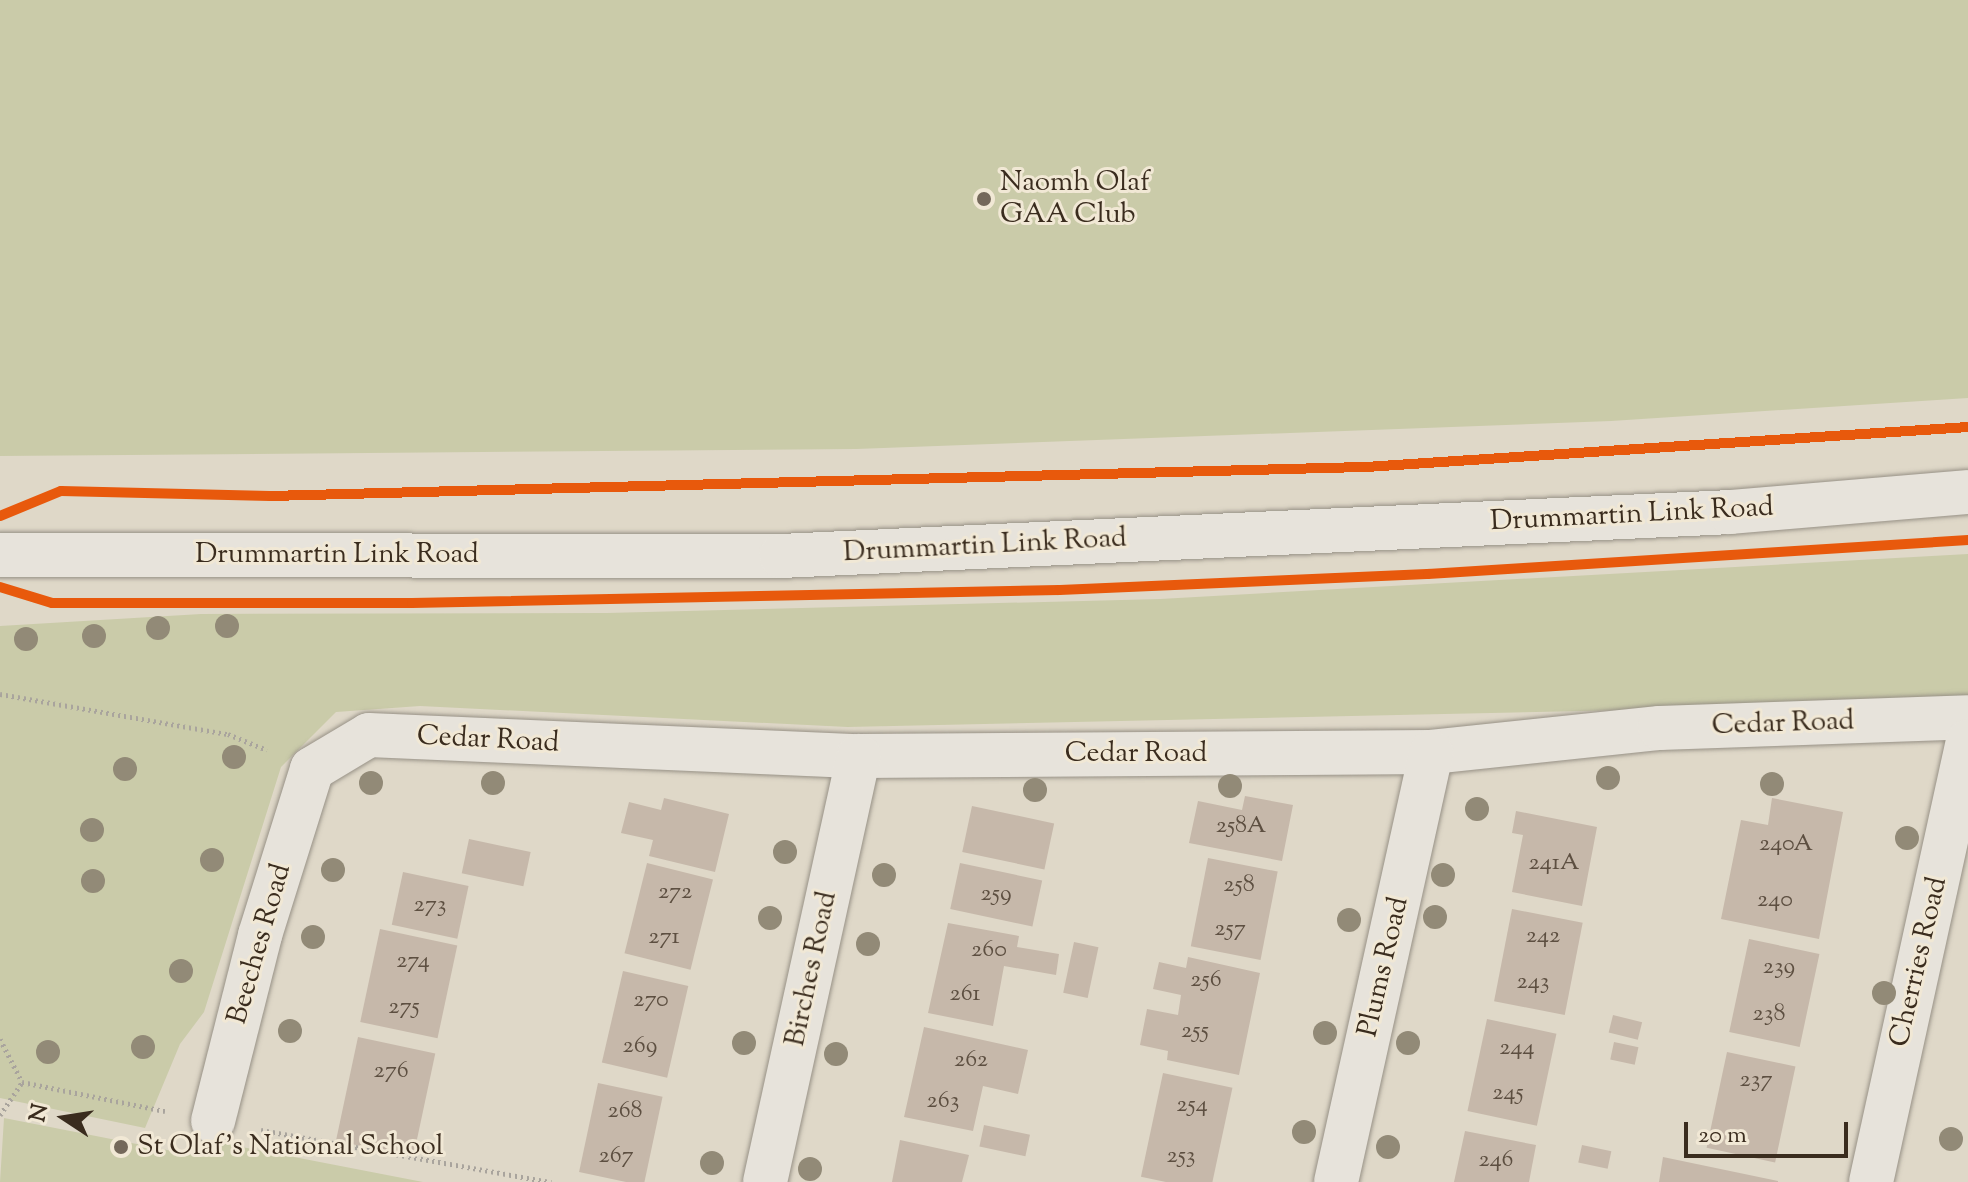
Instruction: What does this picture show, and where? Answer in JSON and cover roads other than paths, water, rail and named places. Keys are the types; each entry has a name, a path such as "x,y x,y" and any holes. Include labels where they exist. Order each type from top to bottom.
{"street":[{"name":"Drummartin Link Road","path":"0,555 781,556 1730,512 1968,492"},
{"name":"Cedar Road","path":"312,769 369,735 859,756 1431,752 1660,728 1968,717"},
{"name":"Cherries Road","path":"1871,1182 1968,742"},
{"name":"Plums Road","path":"1336,1182 1431,752"},
{"name":"Birches Road","path":"765,1182 859,756"},
{"name":"Beeches Road","path":"213,1121 260,935 312,769"}],"place":[{"name":"Naomh Olaf GAA Club","path":"984,199"},
{"name":"St Olaf's National School","path":"121,1147"}]}
